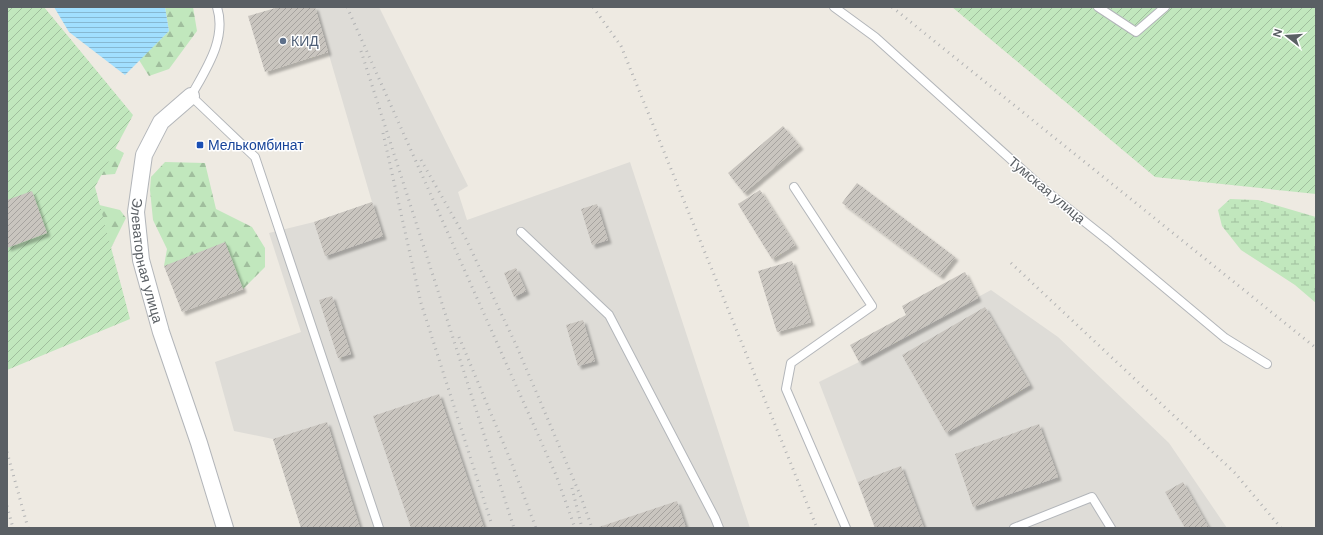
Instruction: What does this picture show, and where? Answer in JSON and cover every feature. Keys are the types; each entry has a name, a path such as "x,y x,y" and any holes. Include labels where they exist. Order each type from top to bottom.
{"street":[{"name":"Элеваторная улица","path":"191,96 161,122 144,155 136,212 142,260 161,332 199,443 225,528"}],"lane":[{"name":"Элеваторная улица","path":"191,96 216,51 220,17 217,7"},
{"name":"Тумская улица","path":"834,7 875,37 1046,192 1109,241 1225,338 1267,364"},
{"path":"1098,7 1136,32 1165,7"},
{"path":"191,96 255,157 379,528"},
{"path":"794,187 872,306 791,363 786,389 846,528"},
{"path":"521,232 609,315 719,528"},
{"path":"1014,528 1092,497 1111,528"}],"shaded area":[{"path":"315,7 379,7 468,186 458,192 467,220 630,162 750,528 301,528 273,439 234,431 215,362 301,332 269,233 314,222 372,202"},
{"path":"991,290 1058,337 1169,443 1227,528 875,528 819,382 859,362"}],"green space":[{"path":"7,7 44,7 133,115 95,187 130,319 7,370"},
{"path":"165,7 193,7 197,31 169,69 149,76 139,60 169,31"},
{"path":"952,7 1316,7 1316,194 1155,177"},
{"path":"115,148 124,153 115,174 90,176 91,203 120,210 126,218 110,250 54,193"},
{"path":"165,162 205,163 216,209 252,227 265,248 265,267 243,289 164,266 167,249 153,220 150,190 151,177"},
{"path":"1230,199 1258,200 1316,217 1316,303 1295,285 1241,250 1222,226 1218,210"}],"water":[{"path":"54,7 165,7 169,31 125,75 69,32"}],"building":[{"path":"279,7 315,7 328,52 265,72 248,16"},
{"path":"783,126 800,146 744,193 728,173"},
{"path":"857,183 955,257 940,276 842,203"},
{"path":"760,190 795,245 772,259 738,204"},
{"path":"32,191 47,233 7,248 7,200"},
{"path":"372,202 383,236 325,256 314,222"},
{"path":"597,204 608,240 592,245 581,209"},
{"path":"225,242 243,289 182,312 164,266"},
{"path":"792,261 811,322 777,332 758,271"},
{"path":"516,268 526,291 514,297 504,273"},
{"path":"965,272 978,298 859,362 850,345 906,315 902,306"},
{"path":"332,296 351,354 338,358 319,300"},
{"path":"985,307 1030,385 946,433 902,355"},
{"path":"583,320 595,361 578,366 566,325"},
{"path":"439,394 484,528 411,528 373,416"},
{"path":"327,422 360,528 301,528 273,439"},
{"path":"1039,424 1058,477 973,507 955,454"},
{"path":"901,466 924,528 875,528 858,482"},
{"path":"1183,482 1209,528 1185,528 1165,492"},
{"path":"677,501 686,528 596,528"}],"railway":[{"path":"347,7 556,475 575,528"},
{"path":"593,7 621,46 817,528"},
{"path":"892,7 1316,348"},
{"path":"361,51 514,528"},
{"path":"383,133 421,303 491,522"},
{"path":"421,160 466,239 517,347 581,497 592,528"},
{"path":"1011,263 1235,473 1281,528"},
{"path":"459,337 510,459 536,528"},
{"path":"7,452 28,528"},
{"path":"572,488 582,528"},
{"path":"7,506 13,528"}],"place":[{"name":"КИД","path":"283,41"},
{"name":"Мелькомбинат","path":"200,145"}]}
